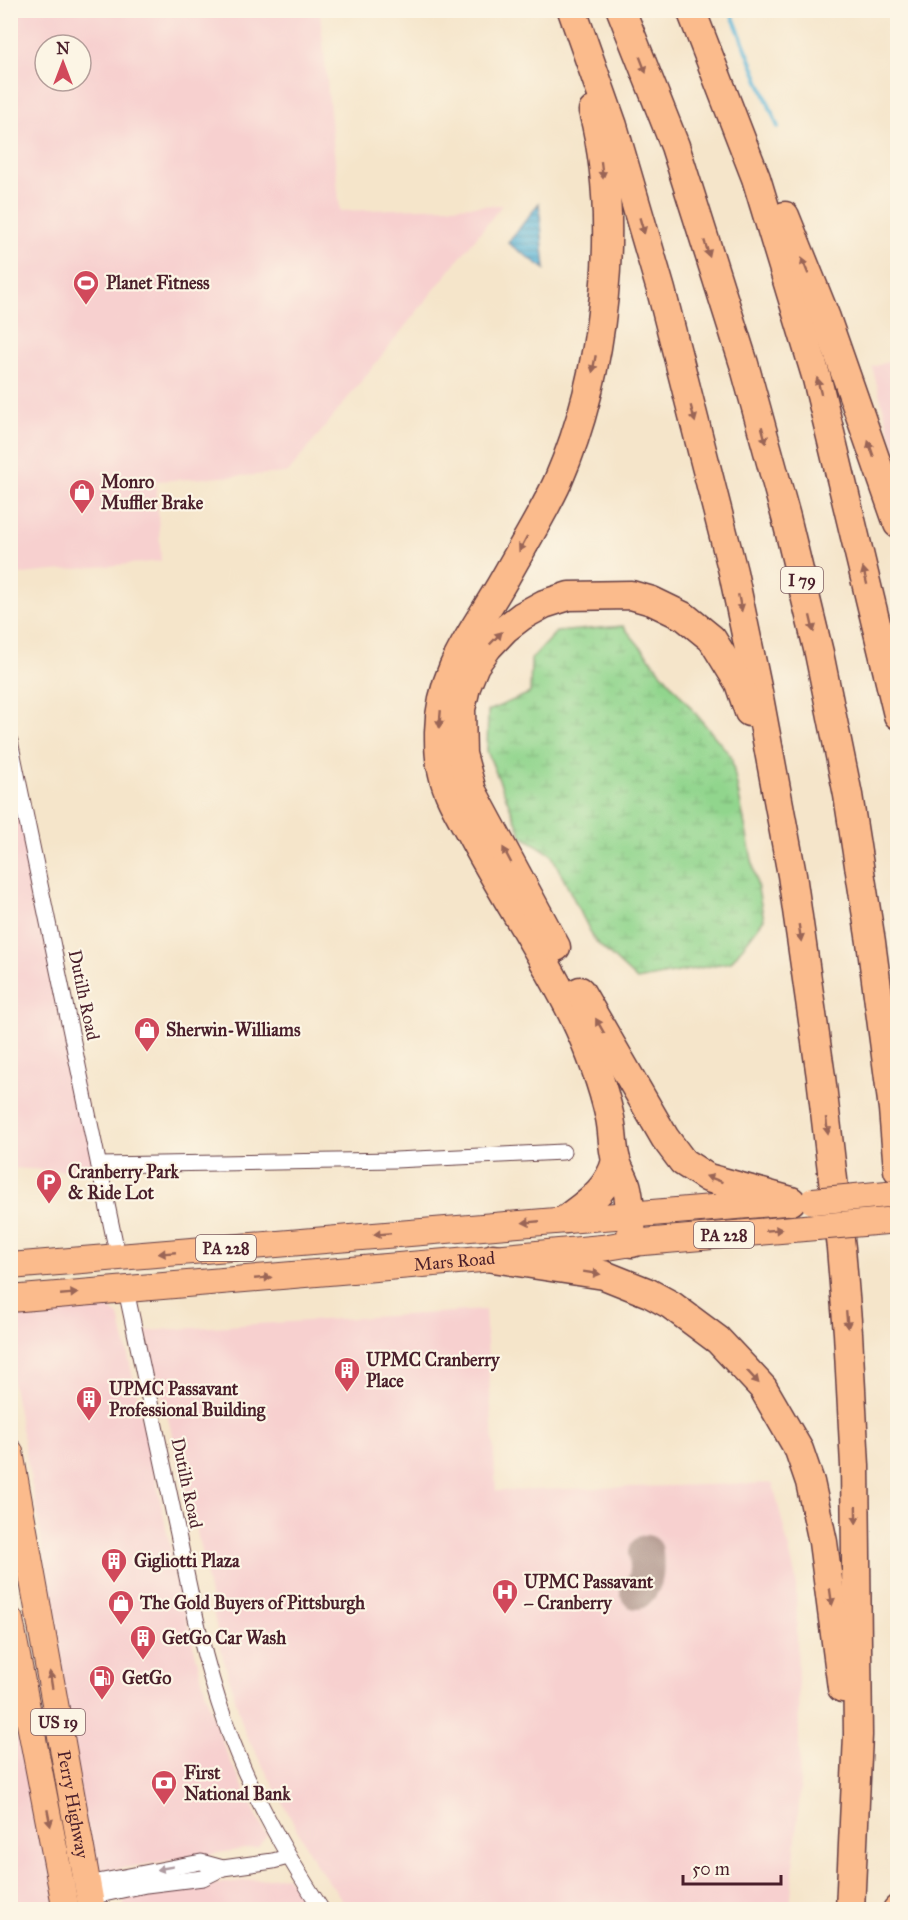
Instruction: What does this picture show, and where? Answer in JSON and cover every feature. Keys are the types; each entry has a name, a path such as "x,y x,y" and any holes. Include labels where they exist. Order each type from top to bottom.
{"highway":[{"path":"567,10 596,122 603,174 606,220 605,279 600,331 581,420 557,483 451,671 442,700 439,755 443,776 451,796 591,1052 610,1118 616,1161 627,1186 632,1243"},
{"path":"572,10 614,126 661,290 710,478 733,572 758,692 792,875 821,1077 841,1248 848,1333 855,1466 858,1618 858,1735 850,1910"},
{"name":"I 79","path":"621,10 675,146 744,364 806,596 848,795 859,863 893,1109 897,1170"},
{"path":"691,10 756,178 817,379 897,714"},
{"path":"701,10 729,74 825,318 897,524"},
{"path":"792,875 758,736 739,683 712,639 685,617 652,601 632,595 569,596 544,604 522,616 499,635 475,665 464,698 460,729 462,754 472,791 575,983 665,1138 683,1162 708,1178 802,1201"},
{"path":"566,1219 598,1194 612,1175 616,1161"},
{"name":"Mars Road","path":"10,1266 897,1193"},
{"name":"Mars Road","path":"10,1299 493,1258 632,1243 897,1220"},
{"path":"493,1258 604,1275 649,1293 671,1305 718,1340 763,1388 799,1450 810,1482 823,1542 841,1677 853,1821"},
{"name":"Perry Highway","path":"10,1452 89,1896"},
{"name":"Perry Highway","path":"10,1620 64,1902"}],"street":[{"name":"Dutilh Road","path":"10,741 118,1257"},
{"path":"99,1165 395,1160 563,1152"},
{"name":"Dutilh Road","path":"126,1290 204,1653 226,1725 269,1822 322,1910"},
{"path":"64,1902 201,1862 223,1868 288,1857"}],"shaded area":[{"path":"11,10 320,11 340,211 502,205 288,473 156,481 161,561 11,575"},
{"path":"898,359 897,459 872,367"},
{"path":"10,741 101,1173 11,1168"},
{"path":"103,1302 119,1316 178,1586 208,1702 227,1754 267,1836 257,1847 98,1872 90,1856 63,1695 38,1518 11,1375 10,1322 21,1309"},
{"name":"UPMC Passavant – Cranberry","path":"485,1310 496,1491 773,1483 796,1579 800,1791 790,1909 349,1909 315,1863 245,1733 221,1650 195,1522 145,1331"},
{"path":"10,1620 58,1909 11,1909"},
{"path":"287,1876 310,1909 125,1909 123,1900 138,1893"}],"green space":[{"path":"623,626 731,756 764,919 731,962 637,980 595,941 551,854 522,836 487,751 488,711 530,693 531,659 556,632"}],"water":[{"path":"539,203 545,269 508,243"}],"waterway":[{"path":"730,10 778,127"}],"taxiway":[{"path":"637,1592 644,1583 647,1568 646,1552"}],"place":[{"name":"Planet Fitness","path":"86,306"},
{"name":"Monro Muffler Brake","path":"82,515"},
{"name":"Sherwin-Williams","path":"147,1053"},
{"name":"Cranberry Park & Ride Lot","path":"49,1205"},
{"name":"UPMC Cranberry Place","path":"347,1393"},
{"name":"UPMC Passavant Professional Building","path":"89,1422"},
{"name":"Gigliotti Plaza","path":"114,1584"},
{"name":"UPMC Passavant – Cranberry","path":"505,1615"},
{"name":"The Gold Buyers of Pittsburgh","path":"121,1626"},
{"name":"GetGo Car Wash","path":"143,1661"},
{"name":"GetGo","path":"102,1701"},
{"name":"First National Bank","path":"164,1806"}]}
